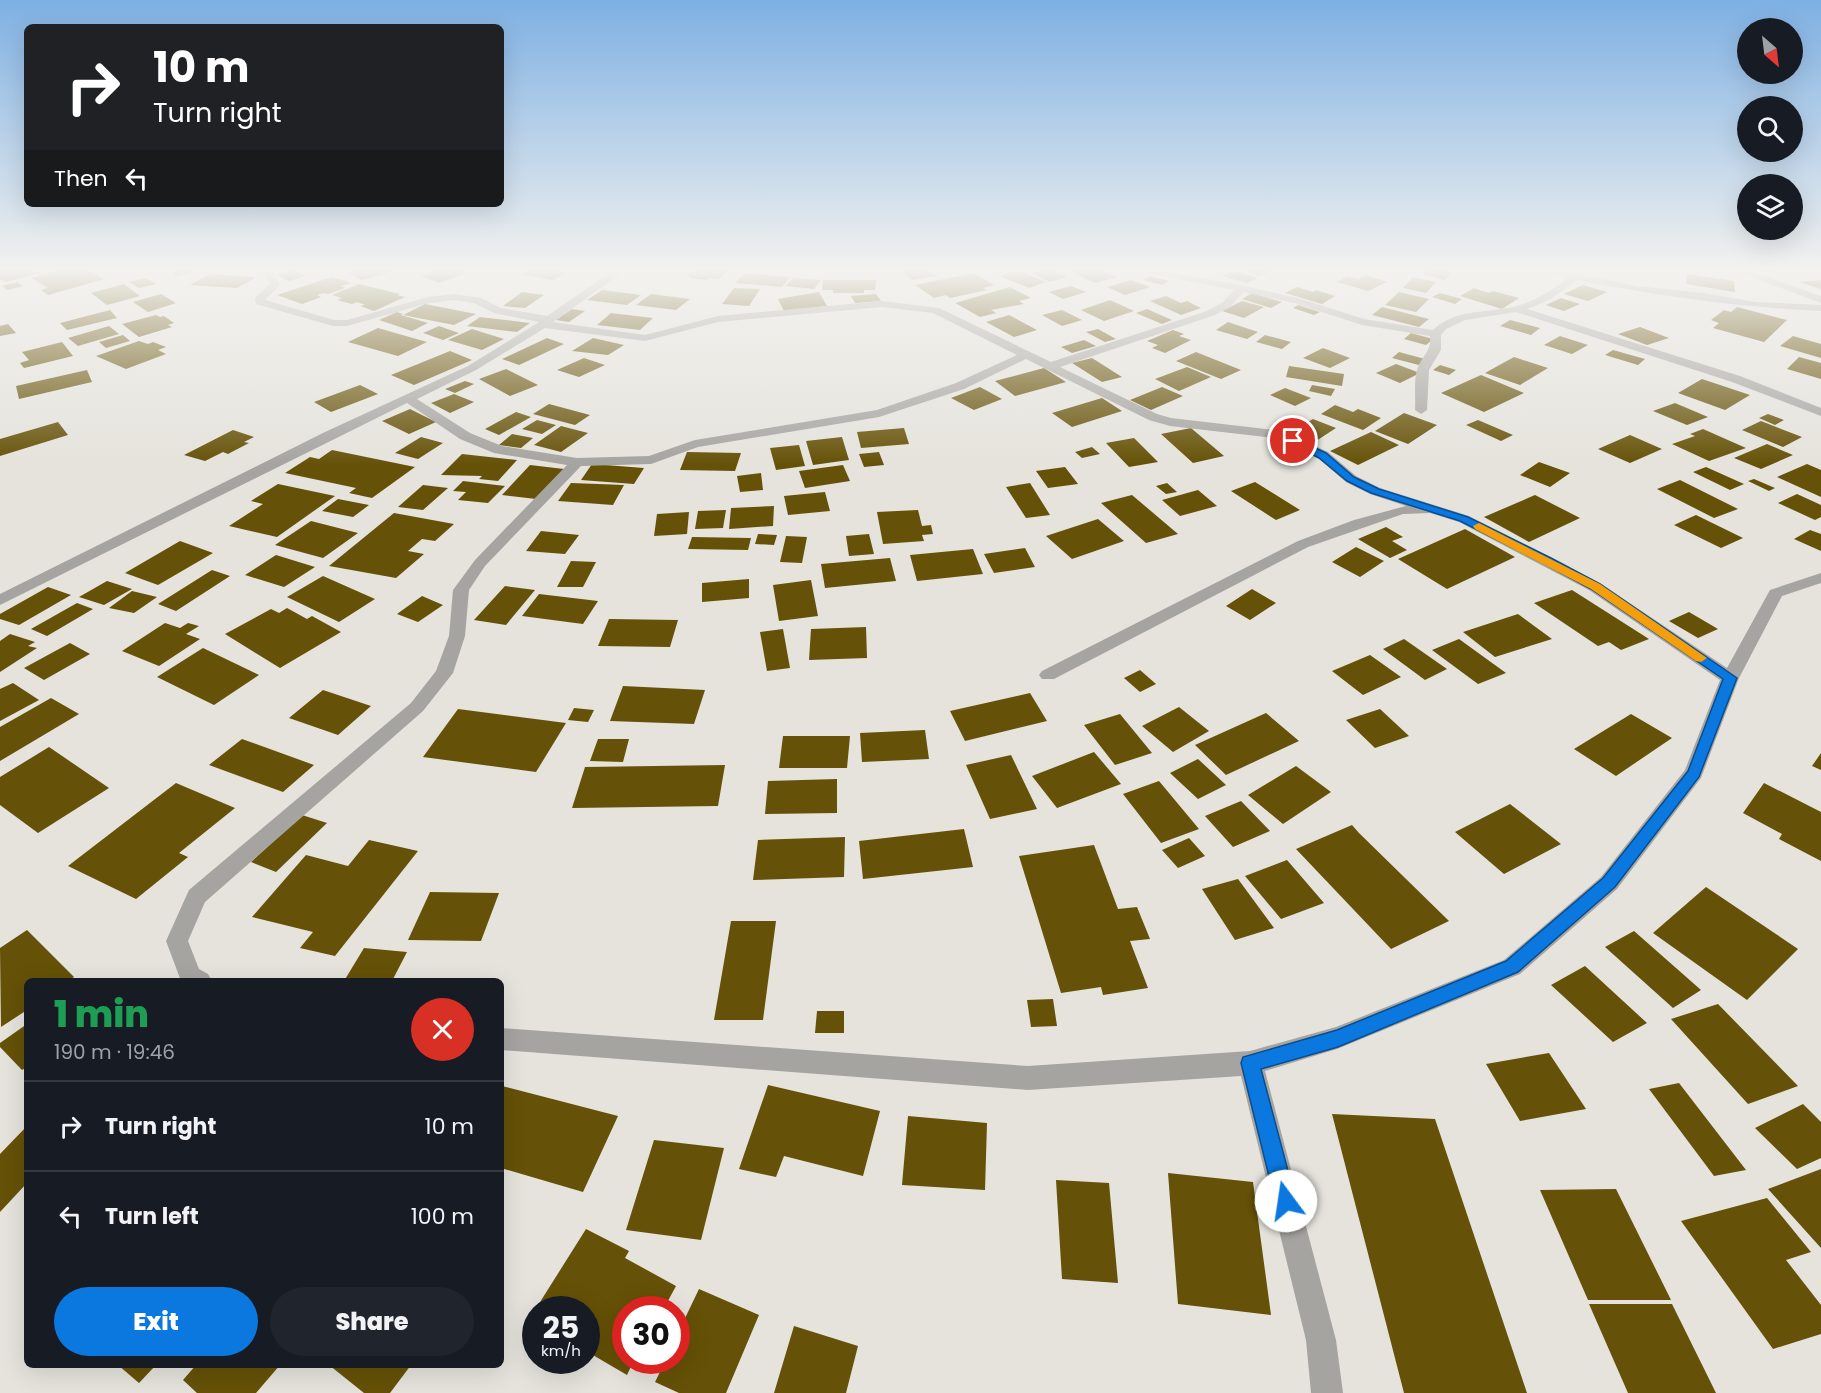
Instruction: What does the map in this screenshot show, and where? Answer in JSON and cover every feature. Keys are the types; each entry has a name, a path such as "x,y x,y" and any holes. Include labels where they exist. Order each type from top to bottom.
{"street":[{"path":"0,600 472,368 525,335"},
{"path":"622,335 645,339 660,335"},
{"path":"984,335 1153,417 1170,422 1278,434 1323,456 1351,479 1375,491 1464,519 1595,587 1730,678"},
{"path":"1052,366 1145,335"},
{"path":"1421,410 1424,368 1434,353 1437,342 1435,335"},
{"path":"1598,335 1736,379 1821,412"},
{"path":"408,398 465,436 499,450 577,462 651,459 695,444 879,413 960,386 1026,356"},
{"path":"194,978 190,976 177,941 197,896 417,707 444,674 457,636 461,590 480,563 577,462"},
{"path":"1048,675 1303,544 1402,510 1431,509"},
{"path":"504,1039 1028,1078 1250,1063 1338,1038 1512,967 1609,882 1694,773 1730,678 1776,593 1821,578"},
{"path":"1250,1063 1321,1340 1327,1393"}],"building":[{"path":"78,335 116,335 78,346 68,338"},
{"path":"123,335 130,341 106,348 99,342"},
{"path":"363,335 403,335 427,342 398,356 348,342"},
{"path":"429,335 454,335 443,340"},
{"path":"459,335 491,335 504,339 482,350 448,340"},
{"path":"1092,335 1109,335 1116,339 1105,342"},
{"path":"1161,335 1181,335 1179,336 1191,340 1165,353 1152,348 1158,345 1147,341"},
{"path":"1233,335 1253,335 1247,339"},
{"path":"1265,335 1291,342 1282,349 1256,342"},
{"path":"1409,335 1418,335 1433,339 1426,345 1404,339"},
{"path":"1621,335 1661,335 1669,338 1647,345"},
{"path":"1739,335 1771,335 1764,342"},
{"path":"1560,336 1588,345 1572,354 1544,345"},
{"path":"1793,336 1821,344 1821,358 1780,346"},
{"path":"547,338 564,344 519,365 502,359"},
{"path":"593,338 624,345 608,355 572,351"},
{"path":"1084,340 1096,346 1072,353 1061,347"},
{"path":"139,341 148,344 153,342 166,347 158,350 166,354 126,369 96,356"},
{"path":"62,342 73,356 24,368 20,363 29,360 22,352"},
{"path":"1323,348 1350,358 1330,368 1303,358"},
{"path":"1613,350 1645,359 1638,365 1605,355"},
{"path":"450,351 472,360 414,385 391,375"},
{"path":"1196,352 1241,370 1221,379 1176,361"},
{"path":"1399,352 1425,359 1419,365 1392,358"},
{"path":"1514,357 1548,368 1520,385 1485,373"},
{"path":"1799,357 1821,363 1821,379 1787,369"},
{"path":"584,358 605,365 579,377 557,370"},
{"path":"1092,358 1122,377 1102,382 1072,363"},
{"path":"1396,364 1420,373 1400,383 1376,373"},
{"path":"1440,365 1456,370 1449,375 1433,370"},
{"path":"1289,366 1344,374 1342,386 1286,377"},
{"path":"1187,367 1211,377 1179,391 1155,379"},
{"path":"1044,368 1066,382 1015,396 995,381"},
{"path":"506,369 538,385 510,396 479,379"},
{"path":"87,370 92,382 19,399 16,386"},
{"path":"1481,375 1524,393 1484,412 1441,393"},
{"path":"1702,379 1750,395 1725,410 1678,393"},
{"path":"465,381 474,384 455,393 445,389"},
{"path":"360,385 378,394 331,412 314,402"},
{"path":"1312,385 1335,389 1331,396 1309,391"},
{"path":"980,387 1002,399 974,410 951,398"},
{"path":"1162,387 1183,396 1151,410 1130,400"},
{"path":"1285,388 1311,398 1295,406 1270,395"},
{"path":"454,394 474,402 450,413 431,403"},
{"path":"1102,398 1122,411 1072,427 1052,413"},
{"path":"1675,403 1708,417 1687,425 1653,411"},
{"path":"549,404 590,415 575,425 533,414"},
{"path":"1335,405 1353,412 1358,409 1381,418 1363,430 1321,414"},
{"path":"410,409 436,422 409,434 382,421"},
{"path":"516,412 531,417 499,435 485,429"},
{"path":"1404,413 1437,425 1408,444 1375,431"},
{"path":"1768,414 1784,420 1775,425 1759,418"},
{"path":"1313,419 1336,428 1313,443 1289,433"},
{"path":"537,420 556,425 542,434 522,429"},
{"path":"1478,420 1513,435 1501,441 1466,425"},
{"path":"1761,421 1802,437 1783,447 1742,430"},
{"path":"58,422 68,435 0,456 0,439"},
{"path":"561,426 588,433 561,452 534,445"},
{"path":"904,428 909,444 861,448 857,432"},
{"path":"1191,428 1224,456 1193,463 1161,434"},
{"path":"1703,429 1746,448 1709,461 1672,444 1695,436 1690,434"},
{"path":"233,430 254,437 244,442 249,443 228,454 223,452 205,461 184,455"},
{"path":"1371,432 1399,445 1358,465 1330,451"},
{"path":"512,434 533,438 521,448 499,445"},
{"path":"1630,435 1662,449 1630,463 1598,449"},
{"path":"421,437 443,443 418,459 395,453"},
{"path":"842,437 849,460 813,465 806,441"},
{"path":"1134,438 1158,462 1129,467 1106,443"},
{"path":"1767,444 1793,455 1761,469 1734,458"},
{"path":"799,445 805,466 776,470 770,448"},
{"path":"1092,447 1100,454 1082,458 1075,452"},
{"path":"332,450 415,467 372,498 349,493 356,488 285,473 310,457 319,459"},
{"path":"687,452 741,453 735,471 680,470"},
{"path":"879,452 884,465 864,467 859,454"},
{"path":"462,454 517,460 498,481 479,479 482,476 441,475"},
{"path":"1539,462 1570,473 1550,487 1520,475"},
{"path":"592,464 644,468 634,484 581,480"},
{"path":"1807,464 1821,470 1821,497 1777,477"},
{"path":"530,465 564,469 536,499 502,495"},
{"path":"843,465 850,481 805,488 799,471"},
{"path":"1065,467 1078,484 1048,488 1036,471"},
{"path":"1706,467 1744,484 1730,490 1693,472"},
{"path":"761,473 763,490 740,492 737,476"},
{"path":"1754,479 1775,488 1769,491 1748,481"},
{"path":"1680,480 1738,509 1714,518 1657,489"},
{"path":"463,481 505,486 488,503 458,500 466,492 453,491"},
{"path":"1255,482 1300,510 1276,520 1231,491"},
{"path":"571,483 624,485 613,505 558,501"},
{"path":"1030,483 1050,515 1026,518 1006,487"},
{"path":"1167,483 1177,492 1166,494 1156,486"},
{"path":"278,484 335,496 277,537 229,526 263,504 251,501"},
{"path":"423,485 448,488 423,510 398,507"},
{"path":"1198,490 1217,506 1180,516 1162,500"},
{"path":"825,492 830,511 788,515 784,496"},
{"path":"1797,494 1821,505 1821,517 1815,520 1778,503"},
{"path":"1132,495 1178,534 1146,543 1101,503"},
{"path":"1535,495 1580,518 1529,542 1484,517"},
{"path":"338,499 369,505 353,517 322,511"},
{"path":"774,506 773,526 729,529 731,508"},
{"path":"726,510 723,528 695,529 698,511"},
{"path":"918,510 922,526 931,525 933,534 922,535 924,541 883,544 877,512"},
{"path":"689,512 687,534 654,536 657,514"},
{"path":"394,513 454,524 435,541 422,539 408,551 424,554 396,578 329,566"},
{"path":"1696,515 1743,538 1721,548 1674,525"},
{"path":"1098,519 1124,541 1072,559 1046,536"},
{"path":"311,521 358,533 323,558 275,545"},
{"path":"1386,527 1403,537 1392,541 1407,550 1390,558 1358,539"},
{"path":"1465,529 1515,557 1447,589 1398,559"},
{"path":"1810,530 1821,534 1821,551 1794,539"},
{"path":"541,531 579,535 565,554 526,551"},
{"path":"758,534 777,535 774,545 755,544"},
{"path":"869,534 874,554 849,556 846,536"},
{"path":"786,536 807,537 802,563 780,562"},
{"path":"692,537 751,538 748,550 688,549"},
{"path":"180,541 213,553 158,585 125,573"},
{"path":"1356,547 1384,561 1360,577 1332,562"},
{"path":"1025,548 1035,567 994,573 984,554"},
{"path":"973,549 983,574 917,581 910,555"},
{"path":"276,555 315,567 284,587 245,575"},
{"path":"890,558 896,581 825,588 821,564"},
{"path":"571,561 596,562 583,587 557,587"},
{"path":"212,570 230,576 176,611 158,604"},
{"path":"323,576 375,599 339,622 287,597"},
{"path":"749,579 749,598 702,602 702,583"},
{"path":"811,580 818,616 779,621 773,585"},
{"path":"107,581 132,589 104,605 79,597"},
{"path":"505,586 535,590 506,625 474,620"},
{"path":"48,587 71,595 19,625 0,619 0,614"},
{"path":"1252,589 1276,603 1250,620 1226,606"},
{"path":"1572,590 1649,639 1621,650 1609,642 1598,646 1534,603"},
{"path":"132,591 157,597 134,613 109,608"},
{"path":"539,594 598,601 583,624 522,616"},
{"path":"422,596 443,605 418,622 397,614"},
{"path":"77,603 93,609 47,636 31,629"},
{"path":"287,608 307,619 312,616 341,632 280,668 225,634 271,609 279,613"},
{"path":"1689,612 1718,629 1698,638 1669,621"},
{"path":"1518,614 1552,639 1495,657 1463,632"},
{"path":"609,619 678,620 670,647 598,646"},
{"path":"165,623 180,628 188,623 199,626 186,634 200,639 159,666 122,651"},
{"path":"866,627 867,658 809,660 811,629"},
{"path":"783,629 790,668 767,671 760,632"},
{"path":"10,634 35,642 28,646 37,648 0,672 0,641"},
{"path":"1404,639 1447,669 1425,680 1383,649"},
{"path":"1459,639 1506,673 1478,684 1432,650"},
{"path":"70,643 90,654 44,680 24,668"},
{"path":"203,648 259,675 214,705 157,677"},
{"path":"1370,655 1401,677 1363,695 1332,671"},
{"path":"1140,670 1156,684 1140,692 1124,678"},
{"path":"13,683 39,700 0,721 0,689"},
{"path":"623,686 705,690 694,724 610,721"},
{"path":"323,690 371,706 338,735 289,718"},
{"path":"1030,693 1047,721 965,741 950,711"},
{"path":"51,698 79,714 0,761 0,727"},
{"path":"1179,707 1209,731 1173,752 1142,726"},
{"path":"574,708 594,710 588,722 568,720"},
{"path":"458,709 566,723 536,772 423,757"},
{"path":"1380,709 1409,736 1375,748 1346,720"},
{"path":"1266,713 1299,741 1226,775 1195,745"},
{"path":"1120,714 1152,753 1115,765 1084,725"},
{"path":"1631,714 1672,738 1616,776 1574,749"},
{"path":"925,730 929,759 862,762 860,733"},
{"path":"783,736 850,736 847,768 779,768"},
{"path":"242,739 314,765 283,792 209,765"},
{"path":"598,739 629,739 623,762 590,761"},
{"path":"49,747 109,788 38,833 0,805 0,777"},
{"path":"1094,752 1121,784 1057,808 1032,776"},
{"path":"1821,753 1821,770 1812,766"},
{"path":"1011,755 1037,809 990,819 966,765"},
{"path":"1198,759 1226,785 1198,799 1170,773"},
{"path":"725,765 718,806 572,808 585,767"},
{"path":"1296,766 1331,792 1283,824 1248,795"},
{"path":"837,779 837,813 765,814 768,781"},
{"path":"1159,781 1199,829 1161,843 1123,794"},
{"path":"176,783 235,808 179,853 188,857 136,899 68,866"},
{"path":"1764,783 1821,812 1821,861 1779,839 1782,834 1743,813"},
{"path":"1241,801 1270,831 1233,847 1205,816"},
{"path":"1510,804 1561,844 1504,874 1455,832"},
{"path":"302,815 327,823 276,872 251,862"},
{"path":"1352,825 1449,921 1391,949 1296,849"},
{"path":"964,829 973,867 863,879 859,841"},
{"path":"845,837 844,877 753,880 758,840"},
{"path":"1189,838 1205,856 1178,868 1162,850"},
{"path":"369,840 418,851 335,956 300,948 313,932 252,917 306,855 348,866"},
{"path":"1094,845 1118,909 1137,907 1150,939 1130,941 1148,988 1103,995 1101,987 1061,993 1019,856"},
{"path":"1287,860 1324,903 1281,919 1245,876"},
{"path":"1238,879 1274,928 1235,940 1202,889"},
{"path":"1706,887 1798,949 1747,1000 1653,933"},
{"path":"430,892 499,893 481,941 408,940"},
{"path":"731,921 776,921 763,1020 714,1020"},
{"path":"27,930 74,977 24,978 24,1012 1,1027 0,948"},
{"path":"1634,931 1701,990 1673,1008 1605,947"},
{"path":"364,948 407,952 394,978 346,978"},
{"path":"1585,966 1647,1023 1613,1042 1551,985"},
{"path":"1053,999 1057,1026 1031,1027 1027,1000"},
{"path":"1718,1004 1798,1086 1748,1104 1671,1019"},
{"path":"817,1011 844,1011 844,1033 815,1033"},
{"path":"24,1026 24,1069 22,1070 0,1047 0,1043"},
{"path":"1549,1053 1586,1109 1520,1121 1486,1064"},
{"path":"1679,1083 1746,1170 1714,1176 1649,1089"},
{"path":"768,1085 880,1111 863,1176 784,1156 776,1177 739,1169"},
{"path":"504,1087 618,1116 583,1192 504,1169"},
{"path":"1803,1104 1821,1122 1821,1158 1797,1169 1755,1128"},
{"path":"1332,1114 1435,1119 1527,1393 1404,1393"},
{"path":"908,1116 987,1123 985,1190 902,1185"},
{"path":"24,1129 24,1186 0,1212 0,1154"},
{"path":"654,1140 724,1148 701,1240 626,1230"},
{"path":"1821,1169 1821,1248 1768,1189"},
{"path":"1168,1173 1253,1182 1271,1315 1178,1304"},
{"path":"1056,1180 1109,1183 1118,1283 1062,1279"},
{"path":"1616,1189 1671,1300 1588,1300 1540,1190"},
{"path":"1767,1198 1811,1252 1786,1260 1821,1305 1821,1334 1773,1349 1681,1221"},
{"path":"586,1229 629,1251 625,1258 676,1286 671,1296 612,1296 612,1366 600,1359 600,1296 544,1296"},
{"path":"699,1289 759,1315 726,1393 679,1393 655,1382 659,1374 690,1374 690,1308"},
{"path":"1589,1304 1672,1304 1716,1393 1628,1393"},
{"path":"794,1326 858,1346 846,1393 774,1393"},
{"path":"122,1368 153,1368 139,1383"},
{"path":"193,1368 277,1368 256,1393 197,1393 183,1380"},
{"path":"333,1368 409,1368 390,1393 364,1393"}],"slow traffic":[{"path":"1479,526 1595,587 1701,658"}],"route":[{"path":"1286,1201 1250,1063 1338,1038 1512,967 1609,882 1694,773 1730,678 1595,587 1547,560 1464,519 1375,491 1351,479 1323,456 1293,441"}]}
